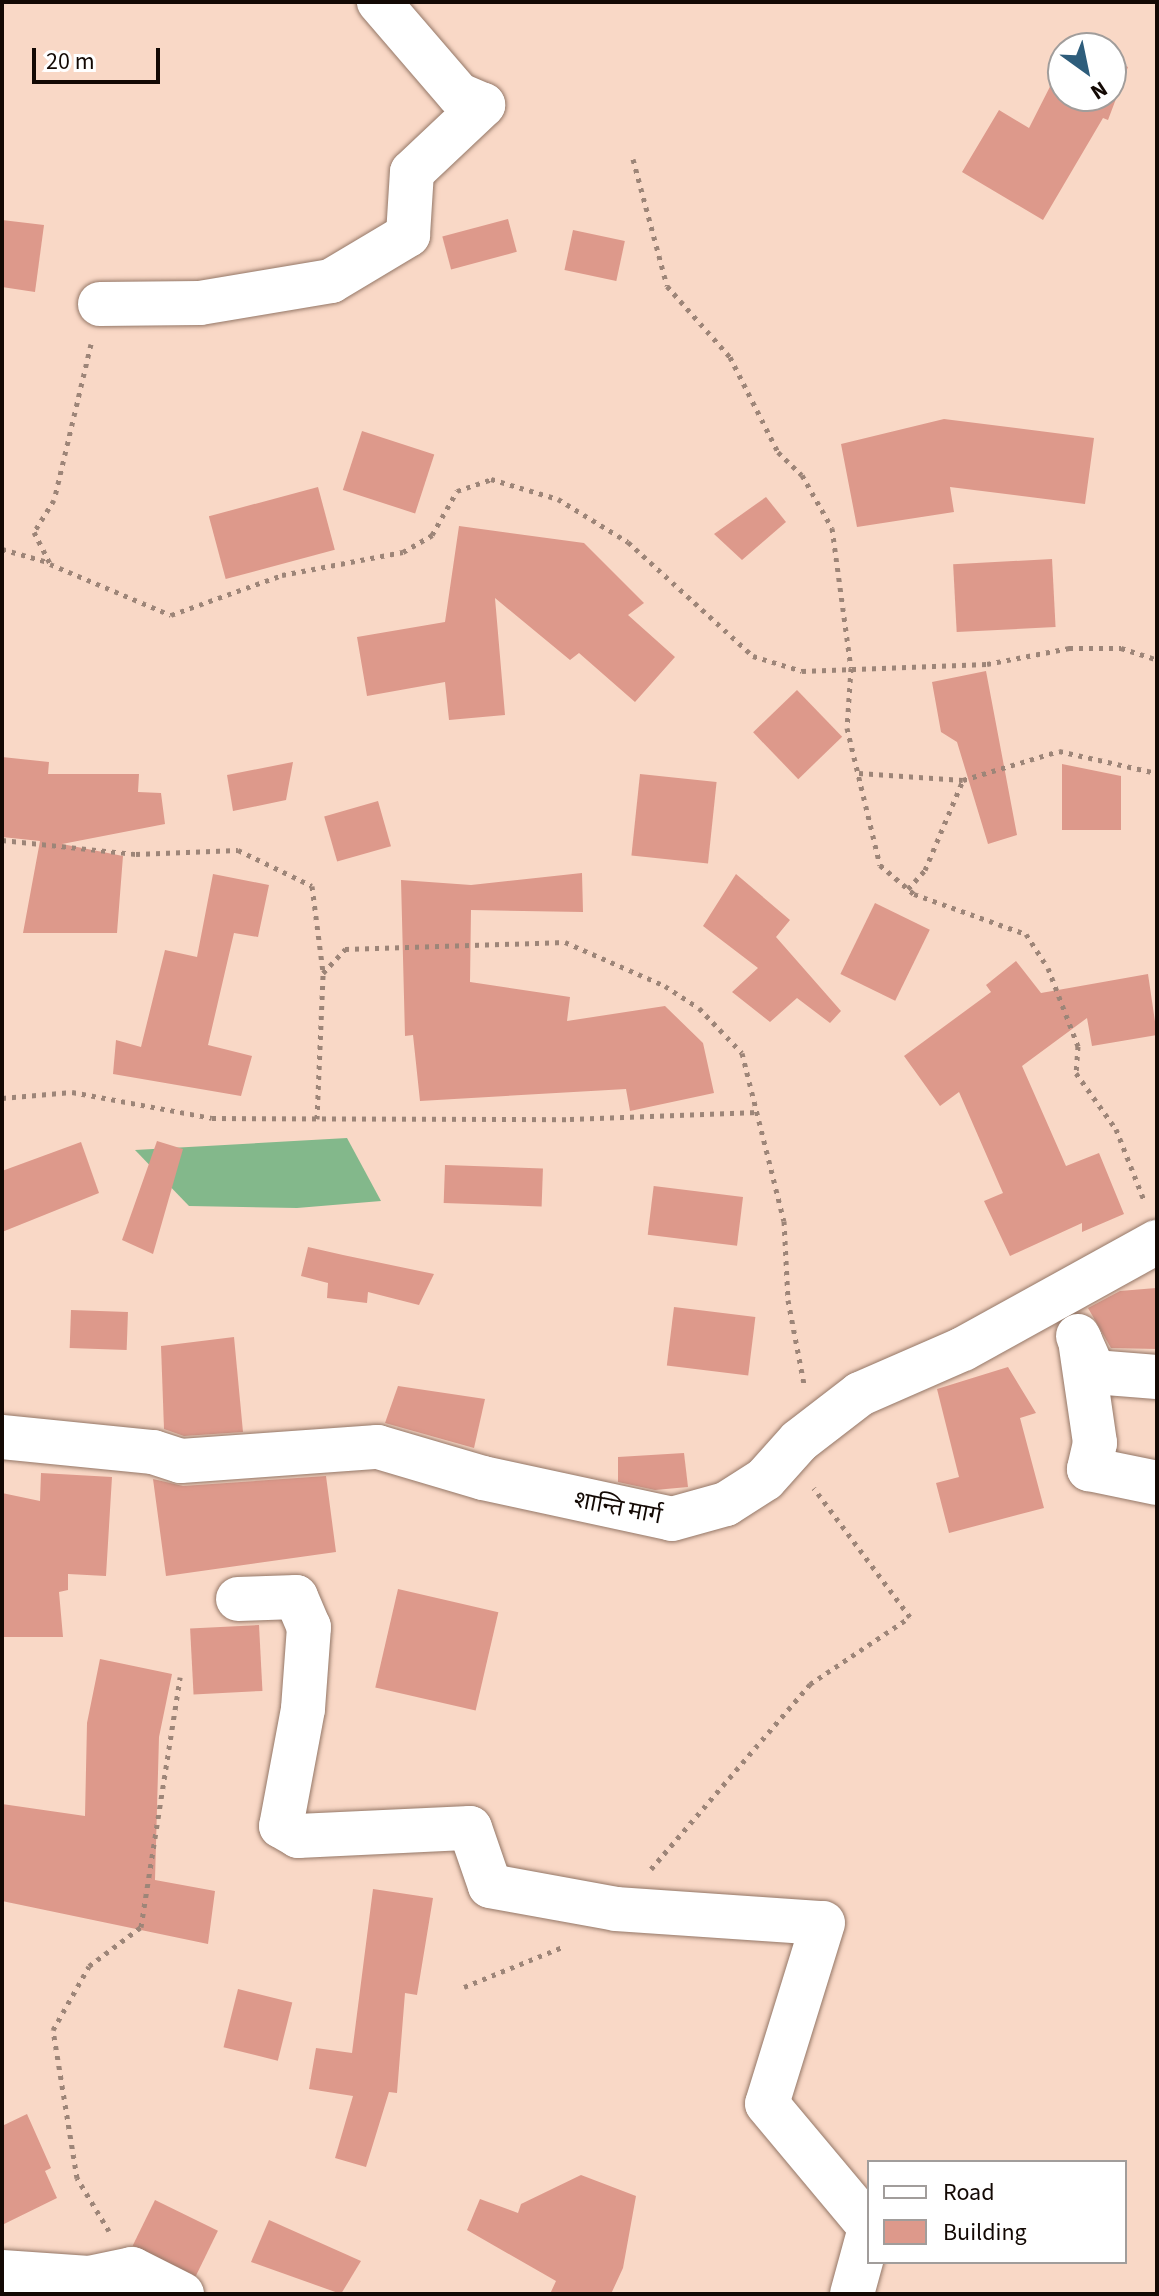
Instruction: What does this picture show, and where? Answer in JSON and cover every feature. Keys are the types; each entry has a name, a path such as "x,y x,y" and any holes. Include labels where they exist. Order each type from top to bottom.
{"street":[{"path":"100,304 200,303 331,281 408,235 412,172 483,105 459,95 379,2"},
{"name":"शान्ति मार्ग","path":"2,1437 153,1452 181,1461 217,1461 378,1447 483,1478 672,1519 726,1504 765,1479 828,1416 1067,1291 1151,1223"},
{"path":"1067,1291 1080,1340 1095,1443 1089,1469 1157,1483"},
{"path":"1080,1340 1094,1372 1157,1377"},
{"path":"238,1599 296,1597 309,1627 303,1709 281,1826 298,1836 470,1828 490,1886 616,1909 823,1923 767,2104 867,2224"},
{"path":"852,2294 867,2239"},
{"path":"33,2294 132,2269 182,2294"},
{"path":"2,2272 89,2278"},
{"path":"2,2293 18,2294"}],"path":[{"path":"633,159 667,286 730,357 778,452 802,475 832,528 851,668 847,728 880,865 908,889 1026,934 1048,968 1078,1046 1076,1073 1116,1129 1151,1223"},
{"path":"49,562 34,532 54,500 100,304"},
{"path":"2,549 49,562 171,615 282,575 403,552 432,535 457,491 491,479 558,499 628,542 753,656 802,671 987,664 1069,648 1121,648 1157,660"},
{"path":"859,773 963,780 1059,751 1157,773"},
{"path":"908,889 925,870 963,780"},
{"path":"2,840 136,854 238,850 312,886 323,973 317,1119"},
{"path":"323,973 345,949 565,942 665,986 699,1008 742,1053 784,1221 788,1300 805,1392 828,1416"},
{"path":"2,1098 72,1092 212,1118 758,1112"},
{"path":"464,1987 594,1934 810,1684 910,1617 816,1488 765,1479"},
{"path":"132,2269 77,2178 53,2030 89,1966 141,1927 180,1677"}],"green space":[{"path":"347,1138 381,1201 297,1208 189,1206 135,1150"}],"building":[{"path":"1047,93 1047,112 1111,112 1108,120 1103,118 1043,220 962,172 999,110 1029,128"},
{"path":"508,219 517,252 451,269 442,237"},
{"path":"2,220 44,225 35,292 2,287"},
{"path":"573,230 625,241 616,281 564,270"},
{"path":"944,419 1094,438 1085,504 950,487 954,512 857,527 841,444"},
{"path":"362,431 434,454 415,513 343,490"},
{"path":"318,487 335,550 226,579 209,516"},
{"path":"766,497 786,522 742,560 714,534"},
{"path":"459,526 584,543 644,603 628,615 675,657 635,702 579,653 570,660 495,598 505,715 449,720 445,682 367,696 357,637 445,622"},
{"path":"1052,559 1056,627 957,632 953,564"},
{"path":"986,671 1017,835 988,844 957,742 941,732 932,682"},
{"path":"797,690 842,737 798,779 753,732"},
{"path":"2,757 49,762 48,774 139,774 138,792 161,793 165,824 62,844 123,856 117,933 23,933 40,841 2,837"},
{"path":"293,762 286,800 233,811 227,775"},
{"path":"1062,764 1121,776 1121,830 1062,830"},
{"path":"640,774 717,782 708,864 631,856"},
{"path":"378,801 391,846 337,862 324,816"},
{"path":"582,873 583,912 471,910 470,982 570,997 567,1021 665,1006 703,1043 714,1093 630,1111 626,1089 420,1101 413,1035 405,1036 401,880 471,885"},
{"path":"213,874 269,885 258,937 234,933 208,1045 252,1056 241,1096 113,1074 116,1040 141,1047 165,950 197,957"},
{"path":"736,874 790,920 776,937 841,1011 830,1023 797,998 770,1022 732,992 758,968 703,926"},
{"path":"875,903 930,930 895,1001 840,974"},
{"path":"1016,961 1041,993 1148,974 1157,1035 1092,1046 1087,1018 1022,1066 1066,1166 1099,1153 1124,1214 1082,1232 1082,1223 1010,1256 984,1201 1003,1193 959,1092 940,1106 904,1056 991,992 986,985"},
{"path":"157,1141 183,1149 153,1254 122,1240"},
{"path":"81,1142 99,1193 2,1232 2,1171"},
{"path":"445,1165 543,1168 542,1206 444,1203"},
{"path":"654,1186 743,1197 737,1246 648,1235"},
{"path":"308,1247 434,1274 419,1305 368,1292 367,1303 327,1298 328,1283 301,1276"},
{"path":"1156,1288 1157,1349 1111,1348 1088,1308 1120,1291"},
{"path":"674,1307 755,1317 748,1376 667,1366"},
{"path":"71,1310 128,1312 127,1350 70,1348"},
{"path":"234,1337 243,1432 184,1436 164,1429 161,1346"},
{"path":"1008,1367 1036,1413 1020,1418 1044,1508 949,1533 936,1483 959,1477 937,1389"},
{"path":"398,1386 485,1399 474,1448 385,1423"},
{"path":"684,1453 688,1487 655,1490 618,1482 618,1457"},
{"path":"41,1473 112,1477 106,1576 68,1574 68,1590 59,1592 63,1637 2,1637 2,1493 40,1501"},
{"path":"326,1476 336,1552 166,1576 153,1479 183,1486"},
{"path":"398,1589 498,1612 476,1711 375,1687"},
{"path":"259,1625 262,1691 194,1695 190,1629"},
{"path":"100,1659 172,1674 159,1737 155,1880 215,1891 208,1944 2,1901 2,1804 85,1816 87,1723"},
{"path":"373,1889 433,1898 417,1995 405,1993 397,2093 389,2092 366,2167 335,2158 353,2096 309,2089 316,2048 352,2053"},
{"path":"238,1989 292,2003 278,2061 223,2047"},
{"path":"27,2114 51,2168 45,2171 57,2198 2,2225 2,2126"},
{"path":"581,2175 636,2196 623,2268 611,2294 550,2294 556,2281 467,2230 480,2199 518,2213 521,2204"},
{"path":"155,2200 218,2231 196,2277 133,2246"},
{"path":"269,2220 361,2261 341,2294 251,2262"}]}
